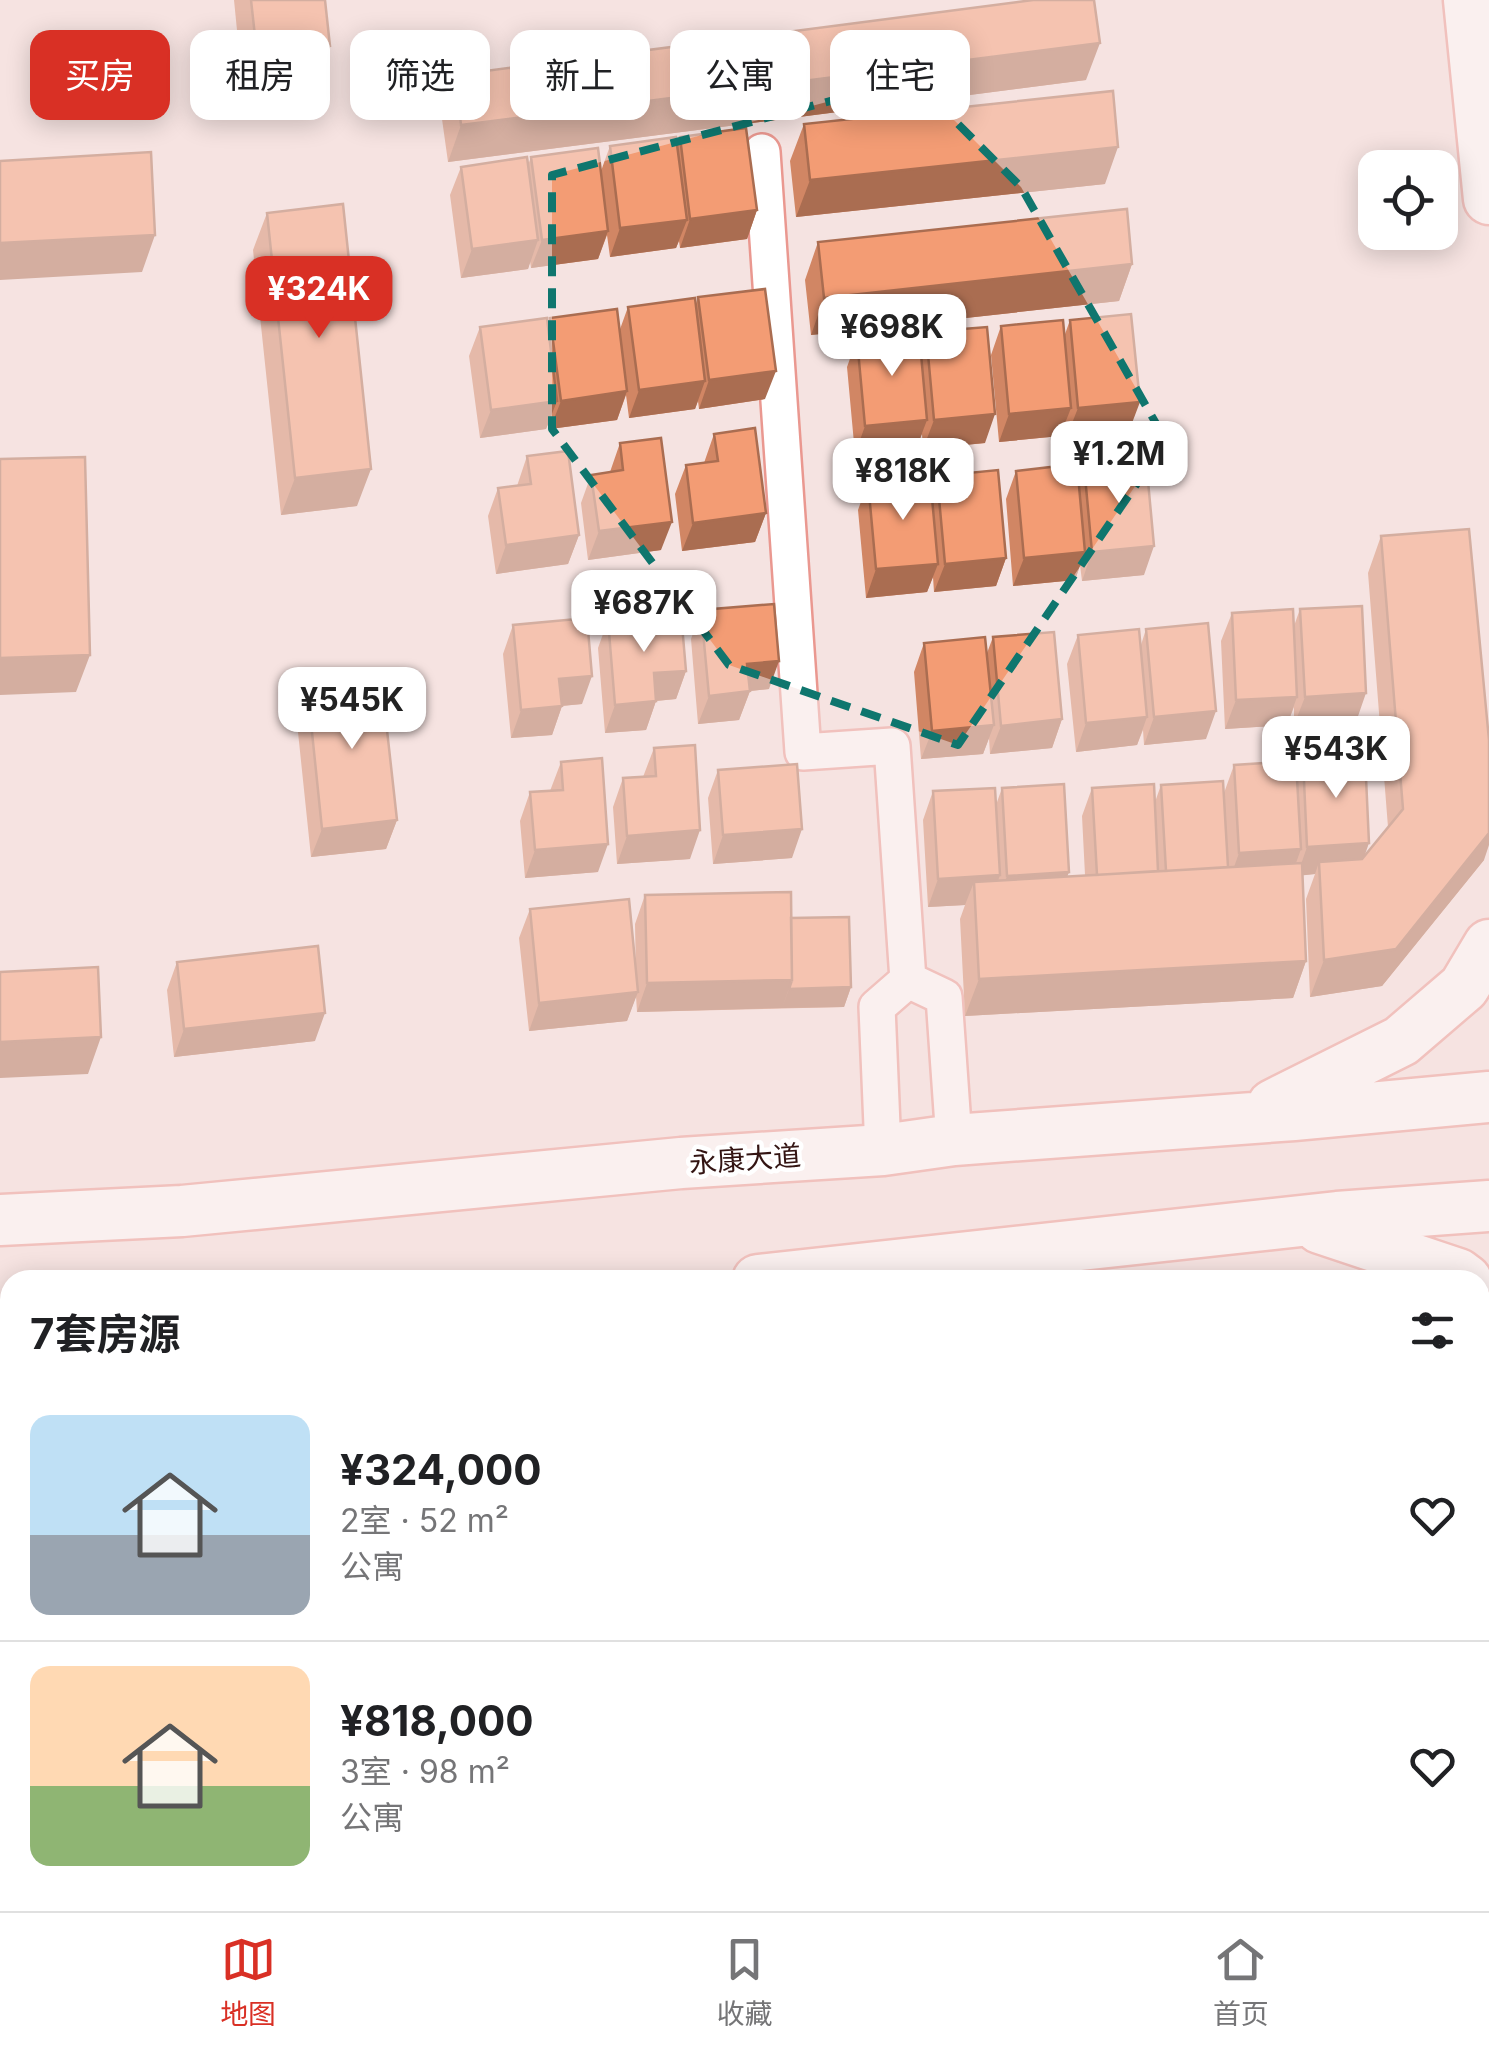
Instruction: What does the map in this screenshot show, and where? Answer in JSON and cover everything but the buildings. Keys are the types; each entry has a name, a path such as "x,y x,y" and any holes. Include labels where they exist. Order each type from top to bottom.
{"main road":[{"path":"1469,0 1489,199"},
{"path":"1245,1118 1400,1041 1464,987 1489,945"},
{"name":"永康大道","path":"0,1220 182,1210 681,1164 883,1150 954,1140 1489,1097"},
{"path":"852,1270 1489,1206"},
{"path":"1301,1222 1446,1270"}],"street":[{"path":"762,152 802,752 892,746 908,980"},
{"path":"908,980 944,997 954,1140"},
{"path":"883,1150 876,1006 908,980"}],"highlighted area":[{"path":"913,79 1021,187 1166,441 958,745 729,665 552,429 552,175"}]}
